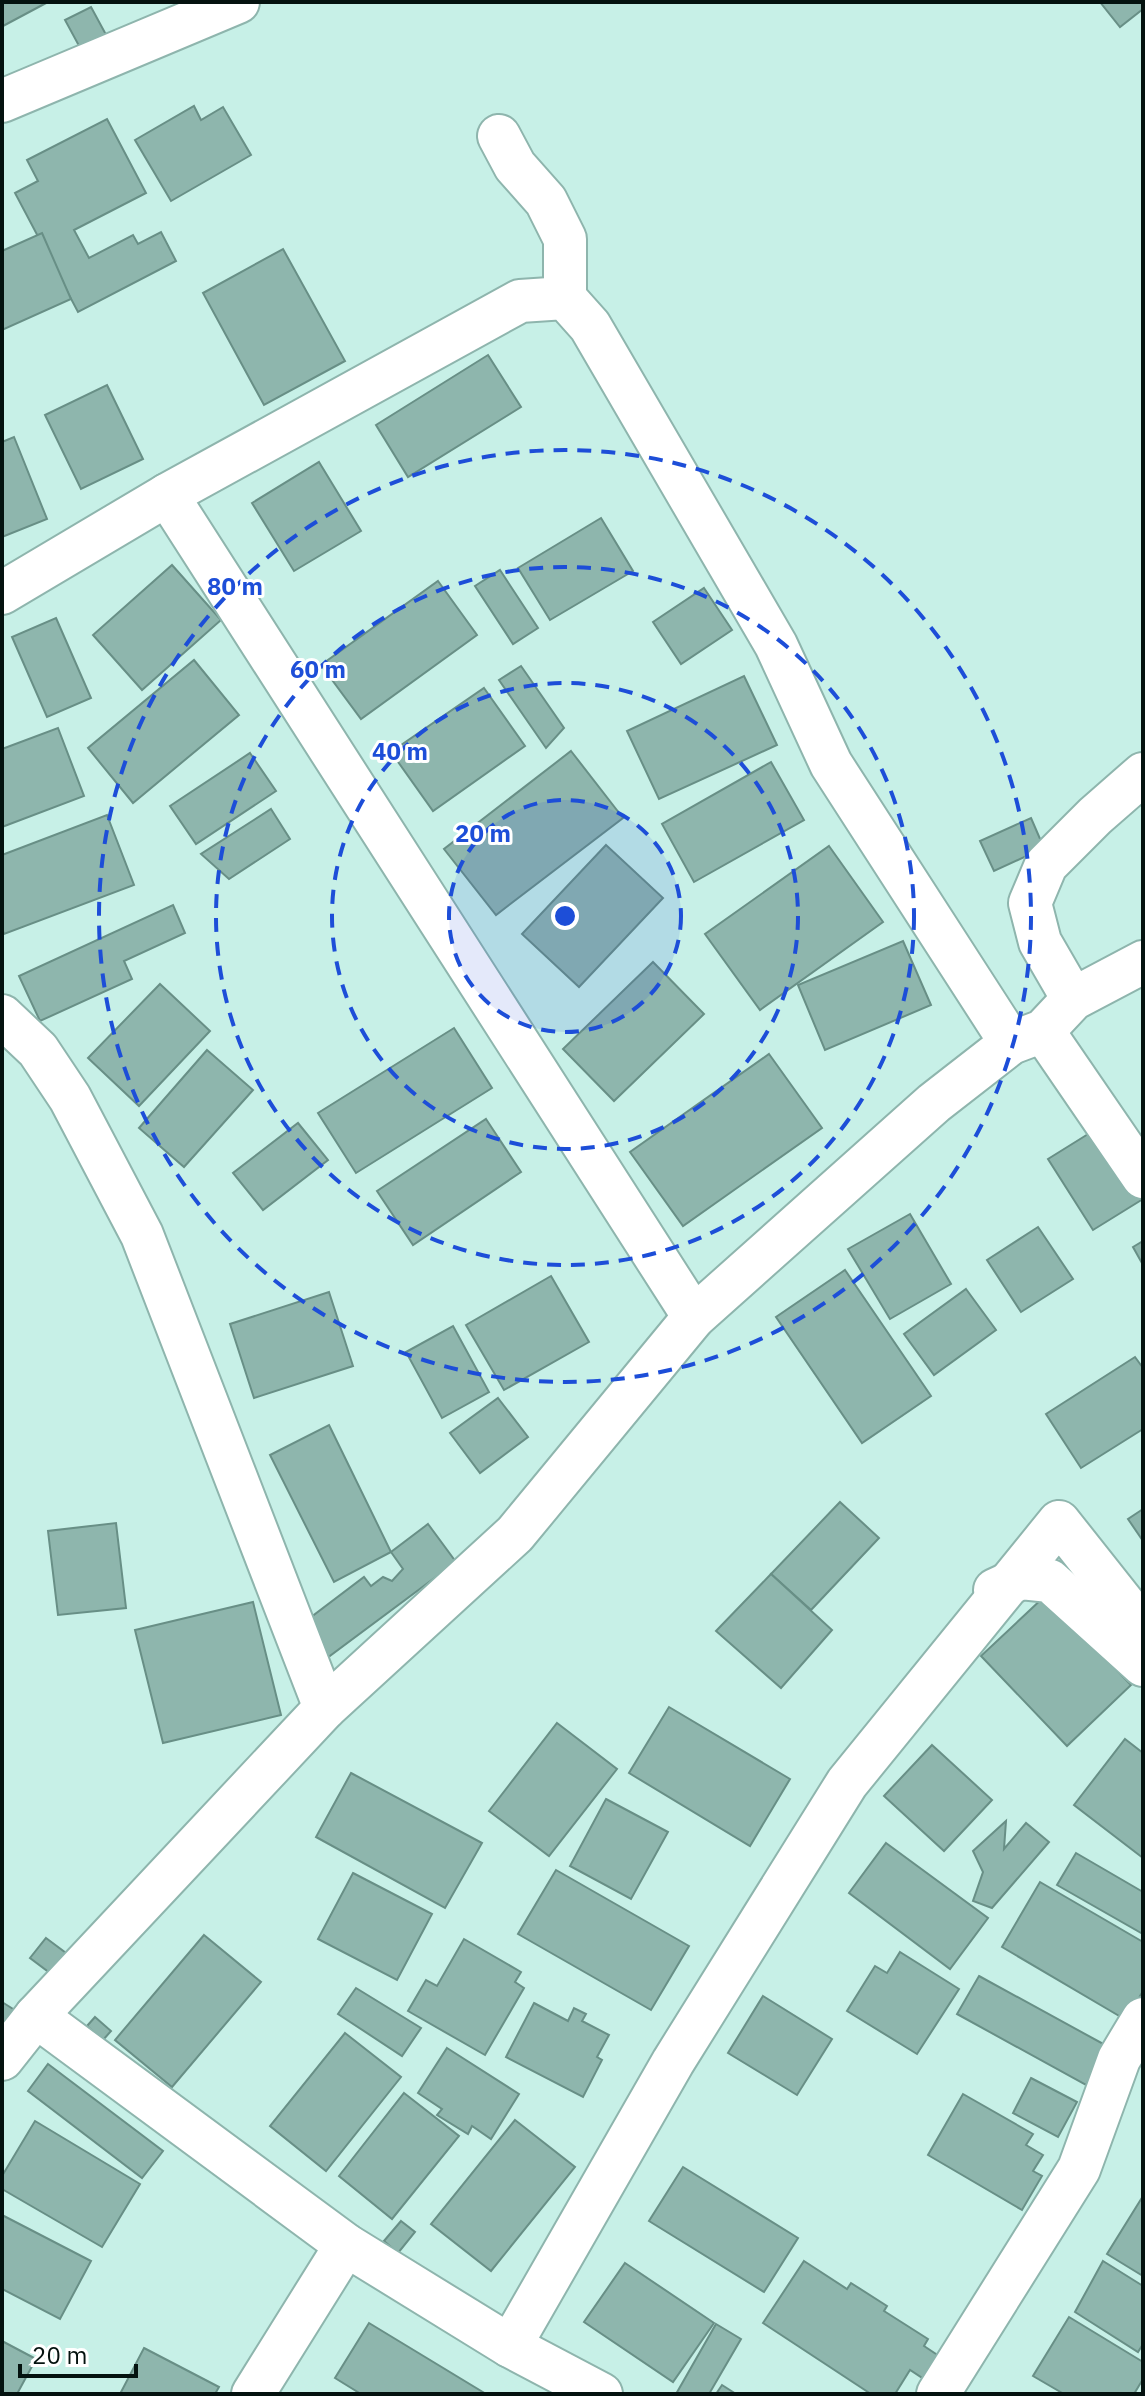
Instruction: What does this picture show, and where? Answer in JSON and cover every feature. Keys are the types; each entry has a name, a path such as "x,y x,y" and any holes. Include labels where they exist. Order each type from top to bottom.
{"street":[{"path":"2,101 238,2"},
{"path":"499,136 515,166 546,201 565,239 565,298 590,326 776,645 831,764 1027,1037 1143,1177"},
{"path":"2,593 167,495 520,301 565,298"},
{"path":"167,495 694,1317"},
{"path":"1073,999 1040,942 1030,903 1046,865 1143,774"},
{"path":"2,2059 36,2016 325,1708 515,1534 694,1317 934,1103 1027,1037 1073,999 1143,962"},
{"path":"2,1016 38,1050 70,1098 142,1235 325,1708"},
{"path":"510,2346 673,2062 847,1783 1059,1522 1143,1628"},
{"path":"510,2346 763,1882 879,1722 993,1590 1021,1578 1050,1581 1143,1665"},
{"path":"36,2016 346,2245 510,2346 601,2394"},
{"path":"938,2394 1079,2169 1119,2059 1143,2019"},
{"path":"253,2394 346,2245"}],"building":[{"path":"2,2 48,2 3,26"},
{"path":"1100,2 1143,2 1143,9 1120,27"},
{"path":"91,7 110,42 84,55 65,20"},
{"path":"194,106 201,120 223,107 251,155 171,201 135,140"},
{"path":"107,119 146,193 74,230 89,258 133,235 138,244 161,232 176,261 78,312 15,193 38,181 27,160"},
{"path":"42,233 71,299 2,330 2,251"},
{"path":"283,249 345,361 264,405 203,293"},
{"path":"488,355 521,407 408,477 376,425"},
{"path":"107,385 143,459 81,489 45,415"},
{"path":"14,437 47,519 2,537 2,442"},
{"path":"319,462 361,531 294,571 252,503"},
{"path":"601,518 633,571 550,620 518,568"},
{"path":"172,565 221,620 142,690 93,635"},
{"path":"500,570 538,628 513,644 475,586"},
{"path":"438,581 477,635 361,719 321,665"},
{"path":"704,588 732,630 681,664 653,622"},
{"path":"56,618 91,698 47,717 12,637"},
{"path":"194,660 239,715 133,803 88,748"},
{"path":"521,666 564,728 546,748 499,680"},
{"path":"744,676 777,745 659,799 627,731"},
{"path":"484,688 525,746 433,811 391,752"},
{"path":"58,728 84,796 2,827 2,749"},
{"path":"571,751 623,818 496,915 444,849"},
{"path":"250,753 276,791 196,844 170,806"},
{"path":"771,762 804,820 694,882 662,824"},
{"path":"271,809 290,839 229,879 201,854"},
{"path":"107,815 134,885 4,934 2,855"},
{"path":"1031,818 1044,848 994,871 980,841"},
{"path":"606,845 663,898 579,987 522,934"},
{"path":"829,846 883,922 760,1010 705,934"},
{"path":"173,905 185,933 124,961 132,979 40,1021 19,976"},
{"path":"903,941 931,1005 825,1050 798,985"},
{"path":"653,962 704,1014 614,1101 563,1049"},
{"path":"160,984 210,1031 139,1106 88,1058"},
{"path":"454,1028 492,1088 356,1173 318,1113"},
{"path":"207,1050 253,1090 184,1167 139,1128"},
{"path":"769,1054 822,1128 683,1226 630,1152"},
{"path":"486,1119 521,1172 413,1245 377,1191"},
{"path":"298,1123 328,1160 263,1210 233,1173"},
{"path":"1101,1126 1143,1190 1143,1199 1093,1230 1048,1159"},
{"path":"910,1214 951,1284 890,1319 848,1249"},
{"path":"1038,1227 1073,1279 1021,1312 987,1260"},
{"path":"1143,1241 1143,1265 1133,1247"},
{"path":"845,1270 931,1396 862,1443 776,1317"},
{"path":"551,1276 589,1342 504,1390 466,1325"},
{"path":"966,1289 996,1330 934,1375 904,1334"},
{"path":"329,1292 353,1366 254,1398 230,1324"},
{"path":"453,1326 489,1392 442,1418 406,1352"},
{"path":"1135,1357 1143,1368 1143,1429 1081,1468 1046,1414"},
{"path":"498,1398 528,1437 480,1473 450,1433"},
{"path":"329,1425 391,1552 334,1582 270,1455"},
{"path":"840,1502 879,1538 811,1610 771,1574"},
{"path":"1143,1509 1143,1541 1128,1519"},
{"path":"116,1523 126,1608 58,1615 48,1531"},
{"path":"428,1524 456,1562 323,1661 298,1627 364,1577 371,1586 383,1577 392,1581 403,1569 391,1552"},
{"path":"771,1574 832,1630 781,1688 716,1631"},
{"path":"1045,1596 1131,1685 1067,1746 981,1656"},
{"path":"253,1602 281,1715 163,1743 135,1630"},
{"path":"669,1707 790,1779 750,1846 629,1773"},
{"path":"557,1723 617,1769 549,1856 489,1811"},
{"path":"1125,1739 1143,1753 1143,1858 1074,1805"},
{"path":"932,1745 992,1800 944,1851 884,1796"},
{"path":"351,1773 482,1843 445,1908 316,1837"},
{"path":"606,1799 668,1832 631,1899 570,1866"},
{"path":"1006,1821 1004,1849 1026,1823 1049,1842 992,1908 973,1901 983,1872 973,1851"},
{"path":"886,1843 988,1918 950,1969 849,1893"},
{"path":"1076,1853 1143,1892 1143,1934 1057,1885"},
{"path":"556,1870 689,1946 651,2010 518,1934"},
{"path":"353,1873 432,1914 397,1980 318,1939"},
{"path":"1040,1882 1143,1942 1143,1991 1126,2020 1002,1947"},
{"path":"204,1935 261,1982 172,2087 115,2040"},
{"path":"46,1938 70,1956 54,1976 30,1958"},
{"path":"464,1939 521,1972 515,1982 524,1988 485,2055 408,2011 426,1980 437,1986"},
{"path":"900,1952 959,1989 917,2054 847,2011 875,1966 887,1973"},
{"path":"979,1976 1107,2046 1086,2085 957,2014"},
{"path":"356,1988 421,2028 402,2056 338,2014"},
{"path":"763,1996 832,2039 797,2095 728,2053"},
{"path":"2,2002 21,2014 12,2028 2,2022"},
{"path":"534,2003 568,2021 574,2008 586,2014 582,2021 609,2035 597,2057 602,2060 583,2097 506,2057"},
{"path":"95,2017 111,2031 103,2040 87,2026"},
{"path":"345,2033 401,2077 326,2171 270,2126"},
{"path":"447,2048 519,2094 491,2139 472,2126 468,2134 437,2115 442,2109 418,2093"},
{"path":"48,2064 163,2151 142,2178 28,2091"},
{"path":"1031,2078 1077,2102 1058,2137 1013,2113"},
{"path":"404,2093 459,2136 392,2219 339,2176"},
{"path":"963,2094 1033,2134 1026,2145 1043,2155 1033,2171 1042,2176 1022,2210 928,2155"},
{"path":"515,2120 575,2167 491,2271 431,2224"},
{"path":"35,2121 140,2184 102,2247 2,2189 2,2176"},
{"path":"683,2167 798,2238 764,2292 649,2221"},
{"path":"1143,2196 1143,2276 1107,2254"},
{"path":"2,2215 91,2261 60,2319 2,2289"},
{"path":"401,2221 415,2232 398,2253 384,2241"},
{"path":"804,2261 847,2289 851,2283 887,2306 884,2311 928,2339 924,2346 945,2360 930,2383 910,2370 895,2394 871,2394 763,2323"},
{"path":"1103,2261 1143,2286 1143,2344 1138,2352 1075,2312"},
{"path":"625,2263 714,2323 673,2382 584,2322"},
{"path":"1069,2317 1143,2362 1143,2379 1134,2394 1064,2394 1033,2376"},
{"path":"369,2323 486,2394 361,2394 335,2378"},
{"path":"716,2324 741,2339 709,2394 676,2394"},
{"path":"2,2341 36,2359 17,2394 2,2394"},
{"path":"144,2348 219,2387 215,2394 120,2394"},
{"path":"722,2385 736,2394 716,2394"}]}
